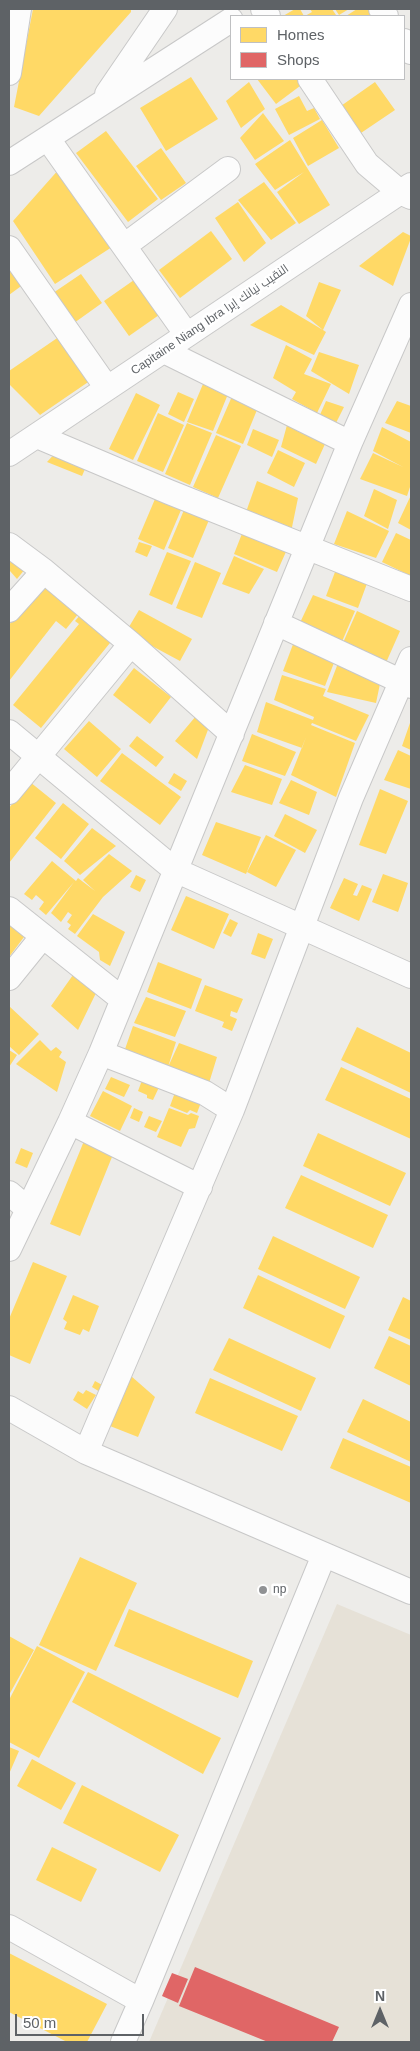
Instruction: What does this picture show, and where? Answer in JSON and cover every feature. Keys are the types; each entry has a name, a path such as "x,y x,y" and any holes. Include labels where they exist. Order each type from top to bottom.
{"street":[{"path":"101,102 165,9"},
{"path":"9,73 16,11"},
{"path":"9,163 230,21"},
{"path":"311,80 367,164 407,191"},
{"path":"48,139 187,336"},
{"path":"124,246 228,169"},
{"name":"Capitaine Niang Ibra النقيب نيانك إبرا","path":"9,454 407,191"},
{"path":"9,248 107,388"},
{"path":"9,1248 101,1053 350,443 411,305"},
{"path":"164,351 350,443"},
{"path":"38,436 169,492 411,589"},
{"path":"9,545 44,571 132,644 232,734"},
{"path":"9,610 44,571"},
{"path":"276,623 406,684"},
{"path":"9,792 132,644"},
{"path":"86,1452 232,1110 351,798 406,684 411,659"},
{"path":"9,732 175,870 302,926 409,970"},
{"path":"9,909 122,999"},
{"path":"9,978 43,936"},
{"path":"101,1053 205,1093 232,1110"},
{"path":"70,1122 200,1186"},
{"path":"9,1193 28,1209"},
{"path":"9,1408 86,1452 411,1592"},
{"path":"123,2042 324,1555"},
{"path":"9,1926 141,2002"}],"shaded area":[{"path":"337,1604 411,1635 411,2042 149,2042"}],"building: Homes":[{"path":"33,9 131,9 131,12 39,116 14,107"},
{"path":"295,9 300,9 303,15 285,15"},
{"path":"310,9 332,9 336,15 307,15 312,12"},
{"path":"335,9 349,9 339,15"},
{"path":"357,9 375,9 379,15 348,15"},
{"path":"191,77 218,119 166,151 140,108"},
{"path":"258,80 302,80 304,83 276,104"},
{"path":"249,82 265,109 241,128 226,101"},
{"path":"375,82 395,110 358,135 338,108"},
{"path":"299,96 307,111 314,108 320,119 289,135 275,109"},
{"path":"263,113 284,141 255,160 240,138"},
{"path":"322,120 339,148 308,166 293,138"},
{"path":"106,131 158,199 128,222 76,153"},
{"path":"290,140 330,205 299,224 277,192 304,172 275,190 255,164"},
{"path":"161,148 186,183 161,200 136,166"},
{"path":"60,168 112,247 55,284 13,221"},
{"path":"264,182 296,223 271,240 238,200"},
{"path":"238,202 266,243 244,262 215,218"},
{"path":"211,231 232,259 180,298 159,270"},
{"path":"403,232 411,236 411,238 393,286 359,266"},
{"path":"9,255 28,281 9,295"},
{"path":"81,274 102,303 74,323 53,293"},
{"path":"134,280 159,315 129,336 104,301"},
{"path":"319,282 341,290 323,330 306,316"},
{"path":"281,305 326,332 314,355 250,325"},
{"path":"66,332 97,376 40,415 9,384 9,371"},
{"path":"286,345 312,359 304,374 331,384 317,413 292,399 296,392 273,378"},
{"path":"319,352 359,365 349,394 311,371"},
{"path":"203,384 228,394 213,431 187,422"},
{"path":"178,392 194,399 184,422 168,414"},
{"path":"136,393 160,405 133,460 109,449"},
{"path":"233,394 259,405 243,444 216,433"},
{"path":"326,401 344,407 334,427 319,417"},
{"path":"397,401 411,406 411,433 385,423"},
{"path":"158,413 184,425 163,472 137,461"},
{"path":"187,423 212,433 190,485 165,474"},
{"path":"287,425 325,444 316,464 281,447"},
{"path":"382,427 411,442 411,484 407,496 360,479 373,453 403,467 373,451"},
{"path":"253,429 279,440 272,457 247,445"},
{"path":"216,435 241,446 218,498 193,487"},
{"path":"59,449 88,462 82,476 47,462"},
{"path":"278,450 305,463 294,487 267,473"},
{"path":"257,481 298,498 291,532 246,512"},
{"path":"374,489 397,500 388,529 364,516"},
{"path":"411,495 411,530 398,523"},
{"path":"155,499 181,510 164,550 138,539"},
{"path":"184,510 209,520 193,558 168,548"},
{"path":"347,511 389,531 376,558 334,544"},
{"path":"245,526 289,545 277,572 234,554"},
{"path":"396,533 411,540 411,576 382,562"},
{"path":"139,542 152,546 147,557 135,552"},
{"path":"167,552 191,561 172,605 149,595"},
{"path":"9,556 25,569 17,579 10,571 9,573"},
{"path":"234,556 264,569 249,594 222,584"},
{"path":"195,562 221,573 202,618 176,608"},
{"path":"338,564 369,578 358,608 326,596"},
{"path":"42,584 79,613 66,629 56,621 9,681 9,625"},
{"path":"313,595 355,611 341,644 298,627"},
{"path":"139,610 192,639 180,661 126,632"},
{"path":"357,611 400,631 385,665 342,645"},
{"path":"82,613 114,638 41,728 13,705 79,624 75,621"},
{"path":"295,639 337,655 325,686 283,671"},
{"path":"340,658 381,679 376,703 327,692"},
{"path":"134,668 171,697 150,724 113,695"},
{"path":"282,675 326,689 323,696 369,715 356,741 312,723 311,725 355,743 336,797 291,775 302,748 257,732 266,702 313,720 314,717 274,700"},
{"path":"196,716 209,727 197,759 175,741"},
{"path":"411,720 411,750 402,746"},
{"path":"89,721 121,749 97,777 64,749"},
{"path":"252,734 296,752 285,776 242,761"},
{"path":"137,736 164,757 156,767 129,746"},
{"path":"398,750 411,756 411,789 384,780"},
{"path":"122,753 181,797 160,825 100,781"},
{"path":"245,765 282,779 272,805 231,792"},
{"path":"174,773 187,781 181,791 168,783"},
{"path":"291,780 317,792 309,815 279,803"},
{"path":"30,782 56,803 9,863 9,808"},
{"path":"380,789 408,801 386,854 359,845"},
{"path":"63,803 89,824 61,859 35,838"},
{"path":"285,814 317,830 305,853 274,836"},
{"path":"216,822 261,837 246,874 202,855"},
{"path":"92,828 116,846 80,875 64,861"},
{"path":"266,835 296,850 276,887 247,872"},
{"path":"109,854 132,871 103,897 75,934 68,929 71,925 67,922 72,915 68,912 61,922 51,913 74,882 46,915 39,909 44,902 36,895 32,900 24,894 52,861 76,881 78,878 95,891 83,880"},
{"path":"383,874 408,883 398,912 372,902"},
{"path":"136,875 146,880 140,892 130,887"},
{"path":"344,878 358,884 353,895 357,896 362,885 372,889 359,921 330,908"},
{"path":"186,896 229,914 214,949 171,930"},
{"path":"93,914 125,932 110,966 100,960 99,952 77,936"},
{"path":"230,919 238,923 231,937 223,933"},
{"path":"9,920 27,933 9,957"},
{"path":"258,933 273,939 265,959 251,954"},
{"path":"158,962 202,979 191,1009 147,992"},
{"path":"73,975 96,993 78,1030 51,1006"},
{"path":"205,985 243,999 237,1013 231,1011 230,1016 237,1019 232,1031 222,1027 224,1022 195,1011"},
{"path":"146,997 186,1011 175,1037 134,1023"},
{"path":"9,1006 39,1034 19,1055 9,1046"},
{"path":"133,1026 176,1042 168,1067 179,1043 217,1057 209,1083 124,1052"},
{"path":"357,1027 411,1053 411,1093 341,1060"},
{"path":"40,1040 51,1051 56,1047 62,1052 59,1057 66,1062 57,1092 16,1064"},
{"path":"9,1050 17,1055 9,1067"},
{"path":"341,1067 411,1099 411,1139 325,1100"},
{"path":"144,1075 161,1083 153,1100 138,1091"},
{"path":"111,1077 130,1085 124,1097 105,1089"},
{"path":"177,1087 203,1097 197,1113 190,1110 187,1113 170,1106"},
{"path":"103,1091 132,1106 120,1131 90,1116"},
{"path":"134,1108 143,1112 139,1122 130,1118"},
{"path":"169,1108 188,1115 191,1113 199,1116 195,1128 189,1129 181,1147 157,1137"},
{"path":"149,1116 162,1121 156,1132 144,1127"},
{"path":"318,1133 406,1173 390,1206 303,1166"},
{"path":"84,1141 114,1152 80,1236 50,1224"},
{"path":"21,1148 33,1153 27,1168 15,1163"},
{"path":"301,1175 388,1215 373,1248 285,1208"},
{"path":"273,1236 360,1277 345,1309 258,1269"},
{"path":"33,1262 67,1276 30,1364 9,1355 9,1319"},
{"path":"258,1275 345,1316 330,1349 243,1308"},
{"path":"73,1295 99,1306 89,1332 83,1329 80,1335 64,1329 67,1322 63,1319"},
{"path":"403,1297 411,1301 411,1340 388,1330"},
{"path":"389,1336 411,1346 411,1386 374,1368"},
{"path":"229,1338 316,1378 301,1411 213,1370"},
{"path":"131,1376 155,1397 138,1437 110,1426"},
{"path":"210,1378 298,1416 282,1451 195,1413"},
{"path":"95,1381 104,1386 100,1392 92,1387"},
{"path":"86,1390 96,1395 87,1409 73,1400 78,1391 83,1394"},
{"path":"363,1399 411,1422 411,1462 347,1432"},
{"path":"343,1438 411,1467 411,1503 330,1468"},
{"path":"80,1557 137,1583 96,1671 39,1645"},
{"path":"129,1609 253,1661 238,1698 114,1646"},
{"path":"9,1636 34,1650 9,1695"},
{"path":"37,1646 85,1672 39,1758 9,1742 9,1700"},
{"path":"88,1672 221,1738 203,1774 72,1702"},
{"path":"9,1747 19,1751 9,1774"},
{"path":"32,1759 76,1783 61,1810 17,1786"},
{"path":"82,1785 179,1835 160,1872 63,1823"},
{"path":"52,1847 97,1869 81,1902 36,1880"},
{"path":"9,1953 107,2004 87,2042 67,2042 9,2012"}],"building: Shops":[{"path":"195,1967 339,2027 332,2042 268,2042 179,2006"},
{"path":"172,1973 188,1979 178,2003 162,1996"}],"place":[{"name":"np","path":"263,1590"}]}
